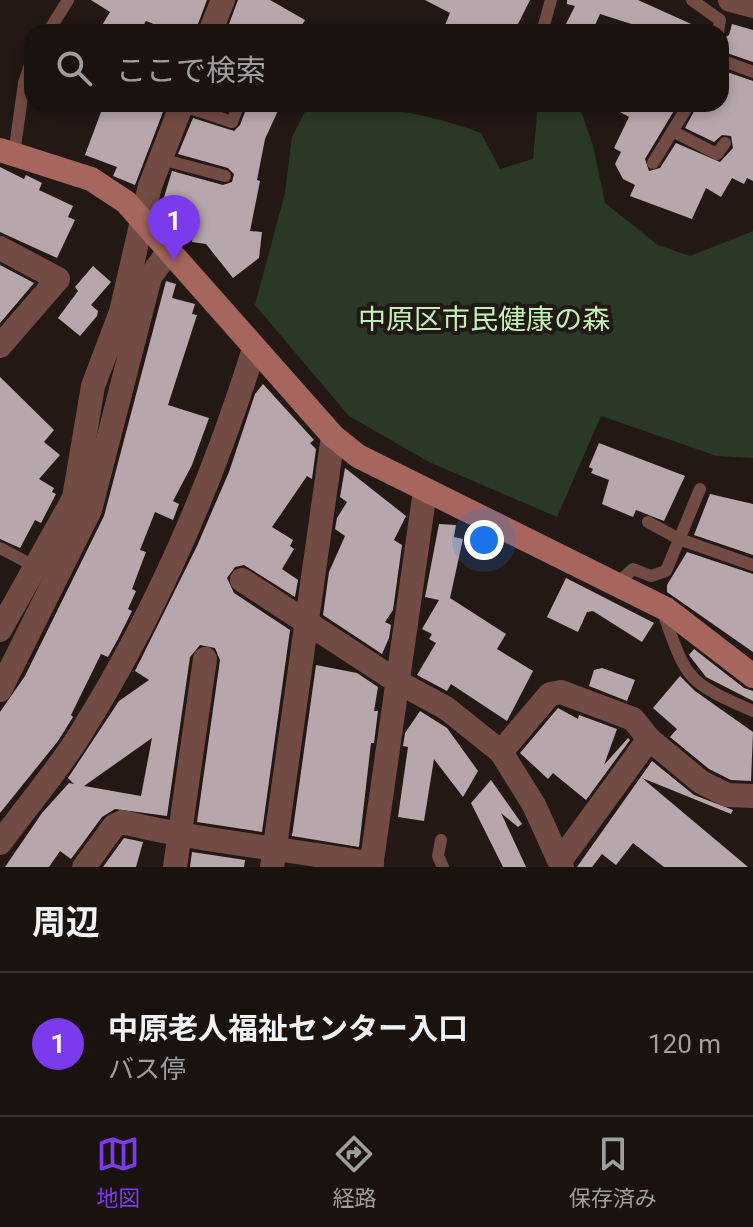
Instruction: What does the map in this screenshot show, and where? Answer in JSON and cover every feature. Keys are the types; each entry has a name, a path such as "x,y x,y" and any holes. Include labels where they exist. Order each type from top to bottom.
{"street":[{"path":"213,24 223,0"},
{"path":"730,0 753,6"},
{"path":"0,630 74,498 93,386 121,312 161,159 179,112"},
{"path":"7,152 91,179 126,202 333,436 358,456 660,606 753,676"},
{"path":"0,248 62,276 0,346"},
{"path":"0,690 90,510 150,277 169,251"},
{"path":"0,843 78,737 144,622 235,408 254,349"},
{"path":"274,857 333,436"},
{"path":"84,867 114,826 122,822 274,857 371,865 425,491"},
{"path":"242,580 398,682 446,708 501,752 534,805 561,864"},
{"path":"175,867 205,659"},
{"path":"501,752 550,694 561,692 633,719 649,739 701,782 727,795 753,796"},
{"path":"561,864 649,739"}],"lane":[{"path":"53,24 68,0"},
{"path":"544,24 551,0"},
{"path":"692,0 720,20 719,24"},
{"path":"729,63 753,72"},
{"path":"7,152 24,83"},
{"path":"204,112 232,122 236,112"},
{"path":"653,163 685,112"},
{"path":"674,132 717,154 725,143"},
{"path":"161,159 225,176"},
{"path":"618,583 633,569 651,576 666,571 700,489"},
{"path":"648,522 679,539 753,565"},
{"path":"0,548 36,567"},
{"path":"660,606 684,671 703,688 753,711"},
{"path":"441,840 438,856 443,867"}],"green space":[{"name":"中原区市民健康の森","path":"305,112 401,112 481,133 500,169 533,159 537,112 581,112 593,146 605,203 658,245 690,256 753,231 753,458 717,456 601,416 557,517 429,462 349,416 255,305 285,193 292,137"}],"building":[{"path":"91,0 207,0 198,24 154,24 146,21 144,24 103,24 110,12"},
{"path":"238,0 270,0 305,20 303,24 229,24"},
{"path":"425,0 530,0 518,24 445,24 450,13"},
{"path":"567,0 638,0 691,24 631,24 600,14 596,24 566,24 575,6 567,4"},
{"path":"732,24 753,30 753,62 729,54"},
{"path":"729,73 753,81 753,181 747,178 744,184 732,178 721,197 706,188 692,219 630,196 635,185 623,179 615,164 621,152 614,148 629,117 620,112 673,112 645,159 649,171 660,168 676,143 720,162 733,148 731,136 722,135 714,142 685,128 694,112 729,112"},
{"path":"101,112 163,112 135,185 113,176 117,167 85,155"},
{"path":"245,112 277,112 265,139 250,231 262,232 259,258 233,278 206,244 192,242 195,206 175,224 161,207 172,171 223,185 232,182 234,174 228,168 178,154 193,118 234,131"},
{"path":"0,167 24,179 26,175 42,183 39,190 73,206 68,217 75,220 57,258 0,232"},
{"path":"0,265 34,283 0,323"},
{"path":"93,266 111,282 91,305 98,311 97,316 80,336 58,318 78,291 75,287"},
{"path":"166,281 176,284 172,298 195,304 192,314 197,315 168,405 209,418 192,465 173,501 179,504 173,520 155,512 140,550 146,552 132,589 136,591 128,609 132,611 119,637 108,657 101,654 71,715 73,717 58,741 0,813 0,712 25,676 104,516"},
{"path":"0,377 54,430 44,442 60,455 39,479 54,488 52,492 56,494 41,523 35,520 20,548 0,539"},
{"path":"263,384 314,440 310,443 316,449 312,479 307,476 272,527 293,540 290,546 294,549 282,569 298,580 295,597 244,565 235,567 227,578 234,593 290,630 262,832 197,822 220,660 215,648 200,645 190,657 167,816 115,809 102,817 71,859 60,851 49,867 5,867 42,813 69,783 74,784 68,778 119,701 149,680 135,671 197,546 229,472 255,394","holes":["152,738 141,796 84,786"]},
{"path":"599,443 685,476 664,521 636,510 633,517 602,504 609,480 591,473 593,469 589,467"},
{"path":"345,468 406,516 394,540 402,545 393,610 385,622 391,625 389,638 382,654 323,615 329,572 345,536 335,529 337,518 347,502 340,497"},
{"path":"710,494 753,504 753,555 694,535"},
{"path":"439,524 456,525 454,537 463,539 450,598 506,634 497,649 533,671 507,721 451,684 447,691 417,675 436,643 429,639 432,634 422,629 439,600 425,597"},
{"path":"687,552 753,574 753,652 667,592 667,585"},
{"path":"566,578 654,623 642,642 593,611 587,612 578,632 547,617"},
{"path":"694,649 744,688 753,691 753,701 706,677 689,655"},
{"path":"316,665 357,673 378,687 374,711 378,711 374,743 371,743 359,847 292,836"},
{"path":"602,668 635,680 627,701 589,686 594,670"},
{"path":"680,676 695,691 753,732 751,781 731,780 709,769 670,737 677,729 653,708"},
{"path":"558,708 578,719 579,715 617,729 604,765 628,738 630,740 586,800 553,773 548,779 520,753"},
{"path":"420,711 447,728 478,771 463,797 434,759 424,821 398,817 408,747 403,746 405,733"},
{"path":"652,761 694,795 733,810 731,814 642,778 748,867 664,867 633,843 616,865 602,854 592,867 577,867"},
{"path":"491,780 522,824 518,827 501,813 526,867 503,867 471,803"},
{"path":"124,838 143,842 136,867 103,867"},
{"path":"192,852 245,860 244,867 190,867"}],"place":[{"name":"中原老人福祉センター入口","path":"174,261"}]}
